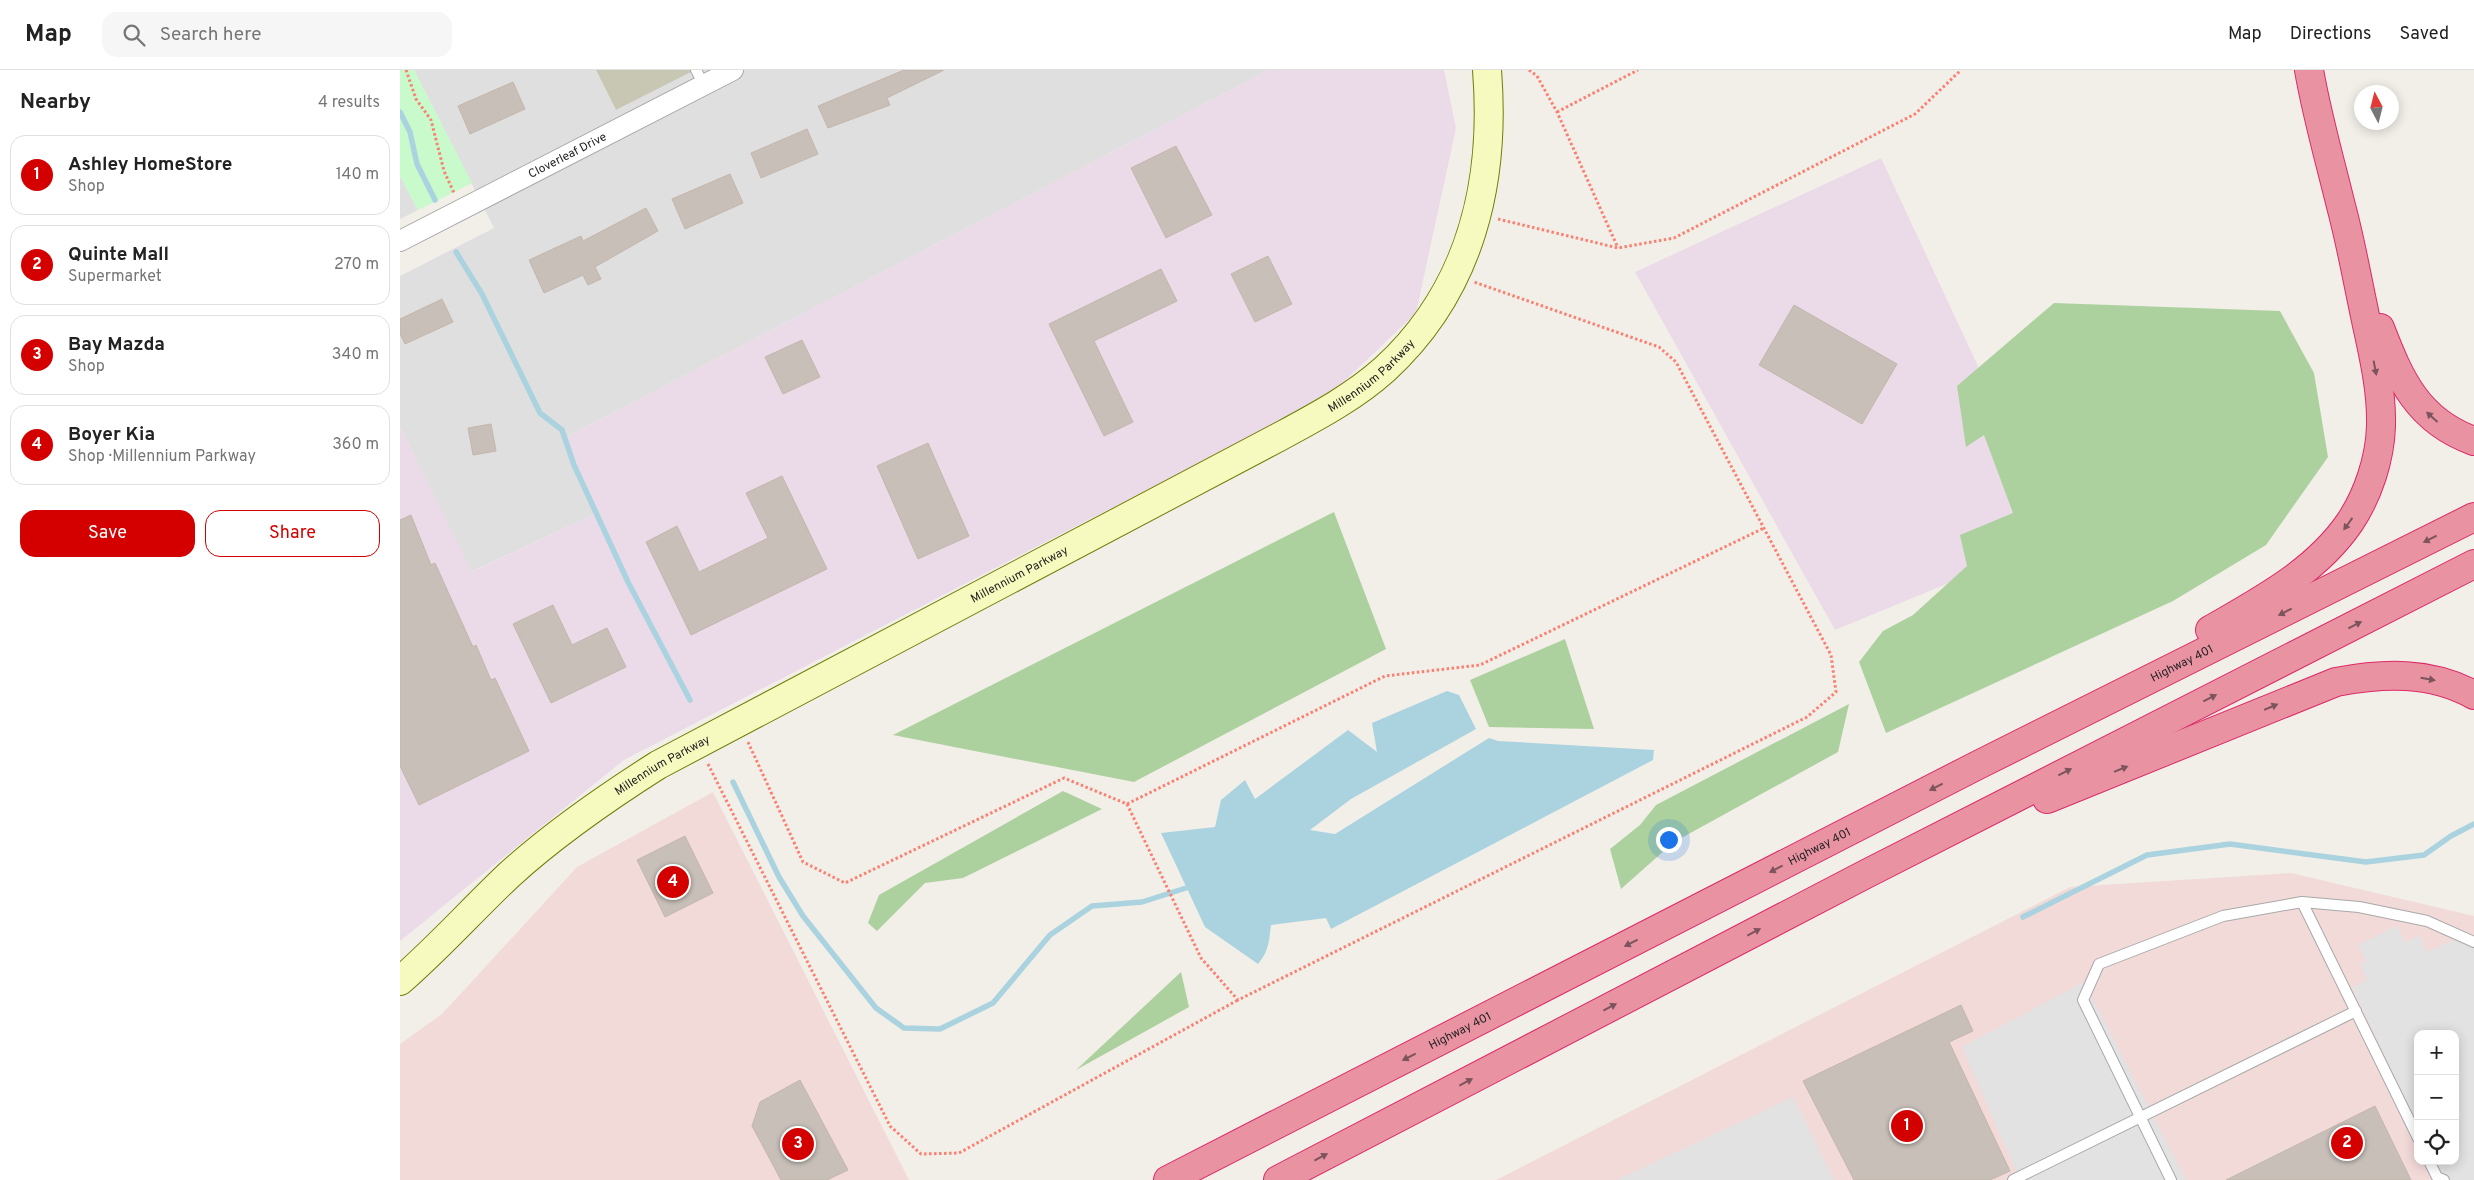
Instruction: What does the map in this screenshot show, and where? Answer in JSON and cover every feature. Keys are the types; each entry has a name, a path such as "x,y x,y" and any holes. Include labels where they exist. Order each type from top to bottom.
{"highway":[{"path":"1980,764 2284,586 2310,564 2349,523 2360,506 2372,475 2379,442 2381,419 2376,374 2348,235 2325,147 2309,70"},
{"path":"2348,235 2375,314 2399,375 2420,406 2433,419 2457,435 2474,441"},
{"name":"Highway 401","path":"1168,1180 1980,764 2474,517"},
{"path":"1278,1180 1866,874 2474,564"},
{"path":"1866,874 2336,682 2369,676 2400,675 2432,678 2457,686 2474,695"}],"street":[{"name":"Cloverleaf Drive","path":"400,240 462,209 700,78 733,70"},
{"name":"Millennium Parkway","path":"400,981 444,941 508,876 557,834 631,782 698,743 1320,414 1365,385 1385,368 1431,314 1454,275 1467,248 1478,214 1488,144 1487,70"}],"lane":[{"path":"2170,1180 2083,1000 2099,964 2223,916 2302,902 2359,907 2427,921 2474,942"},
{"path":"2302,902 2414,1130"},
{"path":"2013,1180 2356,1011"},
{"path":"2431,1165 2437,1177 2444,1180"}],"path":[{"path":"406,70 416,99 431,120 444,171 462,209"},
{"path":"1529,70 1537,76 1557,112 1618,248"},
{"path":"1557,112 1638,70"},
{"path":"1478,214 1618,248 1674,238 1915,114 1961,70"},
{"path":"698,743 890,1126 921,1154 959,1153 1238,1000 1806,717 1836,692 1831,655 1676,362 1659,347 1454,275"},
{"path":"1127,804 1385,676 1480,665 1764,528"},
{"path":"739,722 802,862 845,884 1064,778 1127,804 1201,958 1238,1000"}],"shaded area":[{"path":"414,70 596,70 616,110 695,70 1269,70 565,438 599,512 471,572 400,426 400,276 494,228"},
{"path":"596,70 695,70 616,110"},
{"path":"1269,70 1444,70 1456,128 1416,313 1330,395 624,760 400,941 400,426 472,572 599,512 565,438"},
{"path":"1881,158 2058,538 1835,630 1635,272"},
{"path":"400,176 418,210 400,219"},
{"path":"713,792 909,1180 400,1180 400,1044 442,1014 577,867"},
{"path":"2291,873 2474,916 2474,1180 1496,1180 2070,887"},
{"path":"2397,926 2405,942 2419,936 2427,952 2453,940 2474,948 2474,1180 2444,1180 2436,1165 2459,1165 2459,1030 2414,1030 2414,1118 2352,987 2367,980 2360,964 2366,961 2358,945"},
{"path":"2084,982 2186,1180 2020,1180 1962,1047"},
{"path":"1793,1097 1834,1180 1617,1180"}],"green space":[{"path":"400,70 414,70 472,183 418,210 400,176"},
{"path":"2054,303 2280,311 2314,373 2328,457 2266,545 2173,601 1886,733 1859,662 1883,631 1913,615 1967,566 1960,535 2013,513 1984,435 1966,447 1957,386"},
{"path":"1334,512 1386,649 1134,782 893,735"},
{"path":"1565,639 1594,729 1489,727 1470,680"},
{"path":"1849,704 1838,752 1674,842 1621,889 1610,849 1640,825 1656,805"},
{"path":"1063,791 1102,809 963,878 925,883 877,931 868,923 879,895"},
{"path":"1181,972 1189,1007 1076,1070"}],"water":[{"path":"1447,691 1459,695 1476,729 1351,799 1310,830 1335,834 1489,738 1498,741 1654,750 1653,760 1331,929 1326,918 1271,925 1266,950 1258,964 1205,927 1161,833 1215,827 1221,800 1245,780 1255,799 1348,730 1377,752 1372,723"}],"building":[{"path":"904,70 944,70 887,98 890,105 828,128 818,106"},
{"path":"513,82 525,109 470,134 458,106"},
{"path":"807,129 818,154 761,178 751,153"},
{"path":"1176,146 1212,215 1166,238 1131,168"},
{"path":"730,174 743,203 685,229 672,199"},
{"path":"646,208 658,231 595,267 601,279 588,285 583,275 544,293 529,260 581,236 583,241"},
{"path":"1268,256 1292,304 1255,322 1231,274"},
{"path":"1161,269 1177,301 1094,341 1133,422 1104,436 1049,324"},
{"path":"442,299 453,322 405,344 400,334 400,319"},
{"path":"1794,305 1897,364 1862,424 1759,365"},
{"path":"802,340 820,377 783,394 765,357"},
{"path":"491,424 496,451 473,455 468,428"},
{"path":"928,443 969,536 918,559 877,466"},
{"path":"782,476 827,569 691,635 646,542 677,526 699,572 768,538 746,493"},
{"path":"411,515 431,565 435,563 473,647 476,645 491,680 495,678 529,751 419,805 400,766 400,520"},
{"path":"553,605 572,645 607,628 626,667 551,703 513,624"},
{"path":"685,836 713,893 665,917 637,860"},
{"path":"1961,1005 1973,1031 1949,1042 2010,1171 1990,1180 1854,1180 1803,1081"},
{"path":"800,1080 848,1170 827,1180 781,1180 752,1126 760,1102"},
{"path":"2375,1106 2411,1180 2226,1180"}],"waterway":[{"path":"400,112 410,132 417,164 435,200"},
{"path":"456,252 482,294 540,413 562,430 574,465 628,582 690,700"},
{"path":"733,782 779,877 803,916 876,1008 904,1028 940,1029 993,1003 1050,935 1092,906 1142,902 1186,888"},
{"path":"2023,917 2147,855 2230,844 2366,862 2424,855 2451,836 2474,824"}],"place":[{"name":"Boyer Kia","path":"673,882"},
{"name":"Ashley HomeStore","path":"1907,1126"},
{"name":"Quinte Mall","path":"2347,1143"},
{"name":"Bay Mazda","path":"798,1144"}]}
